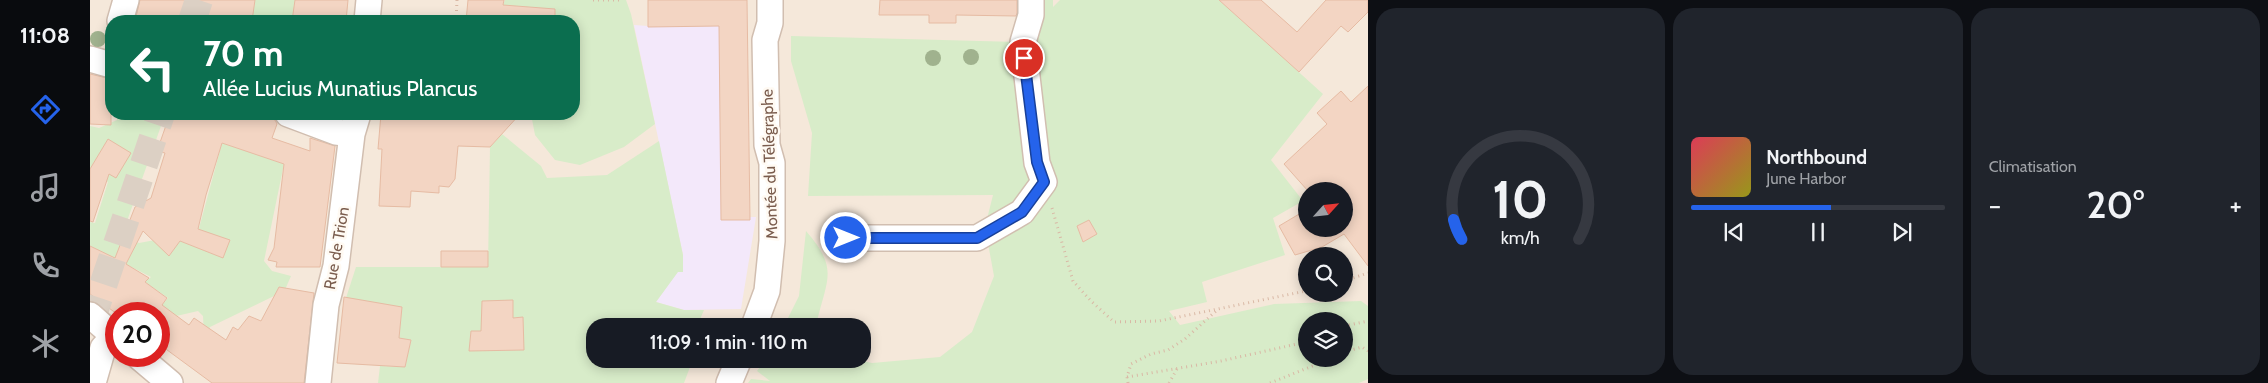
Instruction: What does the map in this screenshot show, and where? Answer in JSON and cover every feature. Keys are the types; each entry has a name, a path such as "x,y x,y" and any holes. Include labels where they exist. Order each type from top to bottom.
{"street":[{"path":"122,15 126,0"},
{"path":"368,15 370,0"},
{"name":"Montée du Télégraphe","path":"757,318 767,291 772,241 772,172 767,145 765,40 770,23 770,0"},
{"path":"846,238 977,238 1022,212 1044,182 1037,162 1023,42 1031,15 1031,0"},
{"path":"304,120 336,132 355,124"},
{"name":"Rue de Trion","path":"318,383 324,315 336,266 355,124"},
{"path":"90,315 105,328"},
{"path":"93,383 105,346"},
{"path":"151,367 170,383"},
{"path":"729,383 735,368"}],"path":[{"path":"456,15 457,0"},
{"path":"593,0 620,0"},
{"path":"1044,182 1073,281 1091,302 1114,322 1159,322 1298,293"},
{"path":"1353,279 1368,273"},
{"path":"1128,383 1127,377 1131,364 1151,354 1168,350 1185,339 1217,311"},
{"path":"1353,324 1368,321"},
{"path":"1127,377 1178,369 1298,344"},
{"path":"1353,350 1362,347 1368,352"},
{"path":"1270,383 1310,367"},
{"path":"1169,383 1178,369"}],"shaded area":[{"path":"90,0 1368,0 1368,383 90,383"},
{"path":"648,0 747,0 750,217 756,217 741,309 684,310 656,302 678,271 683,255 634,25 648,26"}],"green space":[{"path":"162,0 296,0 293,15 171,15"},
{"path":"505,0 626,0 631,14 655,124 624,147 580,165 555,160 535,135 532,120 580,120 580,15 537,15 538,8 503,5"},
{"path":"1022,0 1053,0 1053,7 1060,0 1219,0 1323,94 1271,160 1298,195 1298,204 1273,218 1285,255 1202,282 1207,302 1169,311 1180,325 1274,304 1361,301 1368,306 1368,379 1359,383 748,383 751,379 770,381 757,371 759,368 871,368 871,363 940,357 972,332 994,276 985,227 993,195 808,196 812,133 791,61 791,36 1022,42"},
{"path":"117,120 164,120 164,124 172,125 161,126 122,235 139,243 198,232 222,143 284,164 264,261 272,271 291,276 281,299 274,296 210,327 204,338 203,316 198,311 172,317 170,302 165,302 168,298 145,282 151,277 90,246 90,222 95,223 108,182 90,175 90,126 99,128"},
{"path":"502,134 541,166 547,178 607,175 659,141 683,255 683,272 678,272 656,302 684,310 704,310 701,318 586,318 586,368 690,368 684,383 378,383 380,366 405,367 411,340 399,338 402,307 346,298 356,267 488,267 490,147"},
{"path":"806,231 823,254 828,273 818,318 788,318 799,296"}],"building":[{"path":"140,0 255,0 253,15 136,15"},
{"path":"295,0 348,0 347,15 293,15"},
{"path":"468,0 504,0 503,5 555,9 555,15 467,15"},
{"path":"648,0 747,0 750,220 721,220 719,26 648,27"},
{"path":"880,0 1017,0 1017,13 1016,16 956,15 956,23 929,23 929,15 879,15"},
{"path":"1219,0 1261,0 1297,32 1326,0 1368,0 1368,12 1348,32 1341,26 1299,72"},
{"path":"90,74 105,78 105,120 111,120 111,125 90,124"},
{"path":"1368,86 1368,266 1347,238 1353,237 1353,182 1300,182 1284,164 1327,124 1317,113 1341,91 1351,102"},
{"path":"168,120 275,120 277,124 272,138 310,151 310,138 335,146 320,267 276,267 277,262 268,260 274,248 284,164 222,143 198,229 230,240 223,258 180,241 169,256 143,231 126,264 149,278 145,282 167,298 164,302 105,302 105,305 90,294 90,246 115,258 135,207 151,198 165,153 157,151"},
{"path":"380,120 515,120 490,147 458,146 455,179 449,187 439,186 439,193 411,191 410,207 379,206 382,149 378,149"},
{"path":"108,139 131,153 116,178 109,174 93,222 90,221 90,169"},
{"path":"1298,215 1298,238 1337,238 1322,247 1298,247 1298,254 1295,255 1279,226"},
{"path":"1089,220 1097,234 1083,242 1077,226"},
{"path":"441,251 488,251 488,267 441,267"},
{"path":"279,287 314,293 304,383 212,383 170,352 170,311 189,325 194,318 226,340 233,327 238,330 249,316 261,321"},
{"path":"344,297 402,307 399,338 411,340 405,367 337,363"},
{"path":"513,300 513,318 523,317 524,350 469,351 471,331 481,331 482,301"}],"tunnel":[{"path":"194,15 199,0"},
{"path":"90,324 159,120"}],"route":[{"path":"846,238 977,238 1022,212 1044,182 1037,162 1024,58"}]}
